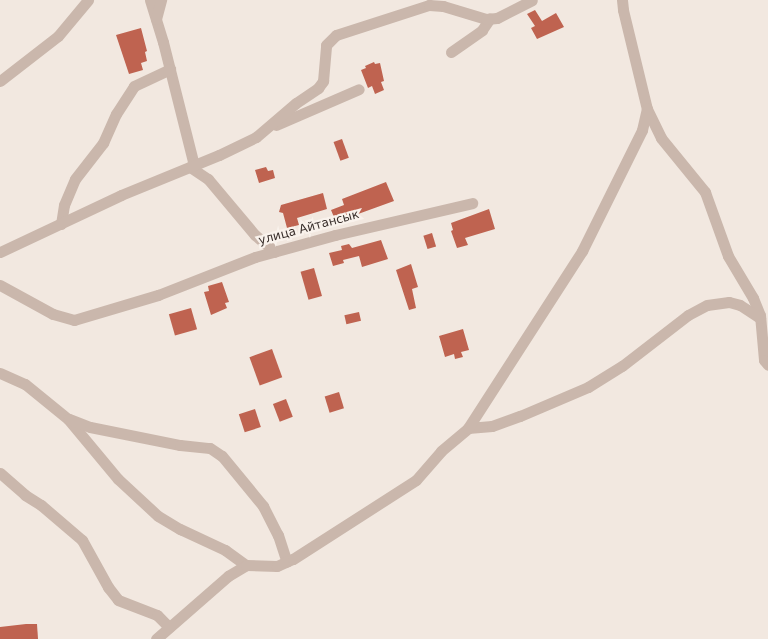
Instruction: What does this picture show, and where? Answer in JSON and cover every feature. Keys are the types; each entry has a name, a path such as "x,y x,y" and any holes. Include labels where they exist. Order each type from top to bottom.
{"street":[{"path":"0,80 58,36 88,0"},
{"path":"150,0 170,69 192,166 208,179 255,235 275,252"},
{"path":"156,19 161,0"},
{"path":"0,252 121,195 256,137 296,102 318,88 323,81 326,45 336,35 429,6 444,6 476,17 497,18 532,0"},
{"path":"622,0 622,10 647,109 661,138 705,192 716,218 728,256 753,298 760,318 764,360 768,366"},
{"path":"451,52 482,30 490,18"},
{"path":"60,224 64,205 75,179 104,143 116,114 134,86 170,69"},
{"path":"265,129 359,89"},
{"path":"156,639 193,610 228,576 246,565 277,566 287,562 416,480 441,451 468,428 582,251 642,130 647,109"},
{"name":"улица Айтансык","path":"0,285 53,314 74,320 158,295 255,257 335,235 472,203"},
{"path":"468,428 492,426 588,387 622,366 688,315 708,305 729,302 740,305 760,318"},
{"path":"0,373 25,384 68,419 118,479 158,516 180,529 225,550 246,565"},
{"path":"68,419 90,427 180,445 210,448 222,456 263,506 278,535 287,562"},
{"path":"0,472 24,495 46,509 82,540 108,587 118,600 158,615 169,627"}],"building":[{"path":"535,10 542,21 556,13 564,27 537,39 531,28 535,26 527,14"},
{"path":"141,28 147,51 145,52 147,61 141,63 143,70 129,74 116,35"},
{"path":"374,62 375,64 380,63 384,81 381,82 384,90 375,94 372,86 368,88 361,70"},
{"path":"342,139 349,158 340,161 334,142"},
{"path":"266,167 268,171 273,170 275,178 259,183 255,170"},
{"path":"386,182 394,201 336,222 331,210 344,205 342,199"},
{"path":"323,193 327,209 297,218 299,225 287,228 283,213 279,212 281,205"},
{"path":"489,209 495,229 465,238 468,245 457,248 451,231 453,230 451,223"},
{"path":"432,233 436,246 427,249 423,236"},
{"path":"381,240 388,259 362,267 359,256 343,260 344,263 333,266 329,253 342,250 341,246 349,244 352,248"},
{"path":"411,264 418,287 412,289 416,308 409,310 396,270"},
{"path":"314,268 322,296 309,300 301,272"},
{"path":"222,282 229,302 225,303 227,308 211,315 204,292 209,291 208,286"},
{"path":"191,308 197,329 175,335 169,314"},
{"path":"359,312 361,321 346,324 344,315"},
{"path":"463,329 469,350 461,352 463,357 455,359 454,354 445,357 439,336"},
{"path":"272,349 282,377 260,385 249,357"},
{"path":"339,392 344,408 330,413 325,396"},
{"path":"286,399 293,417 280,422 273,404"},
{"path":"255,409 261,427 245,432 239,414"},
{"path":"37,624 38,639 0,639 0,627"}]}
